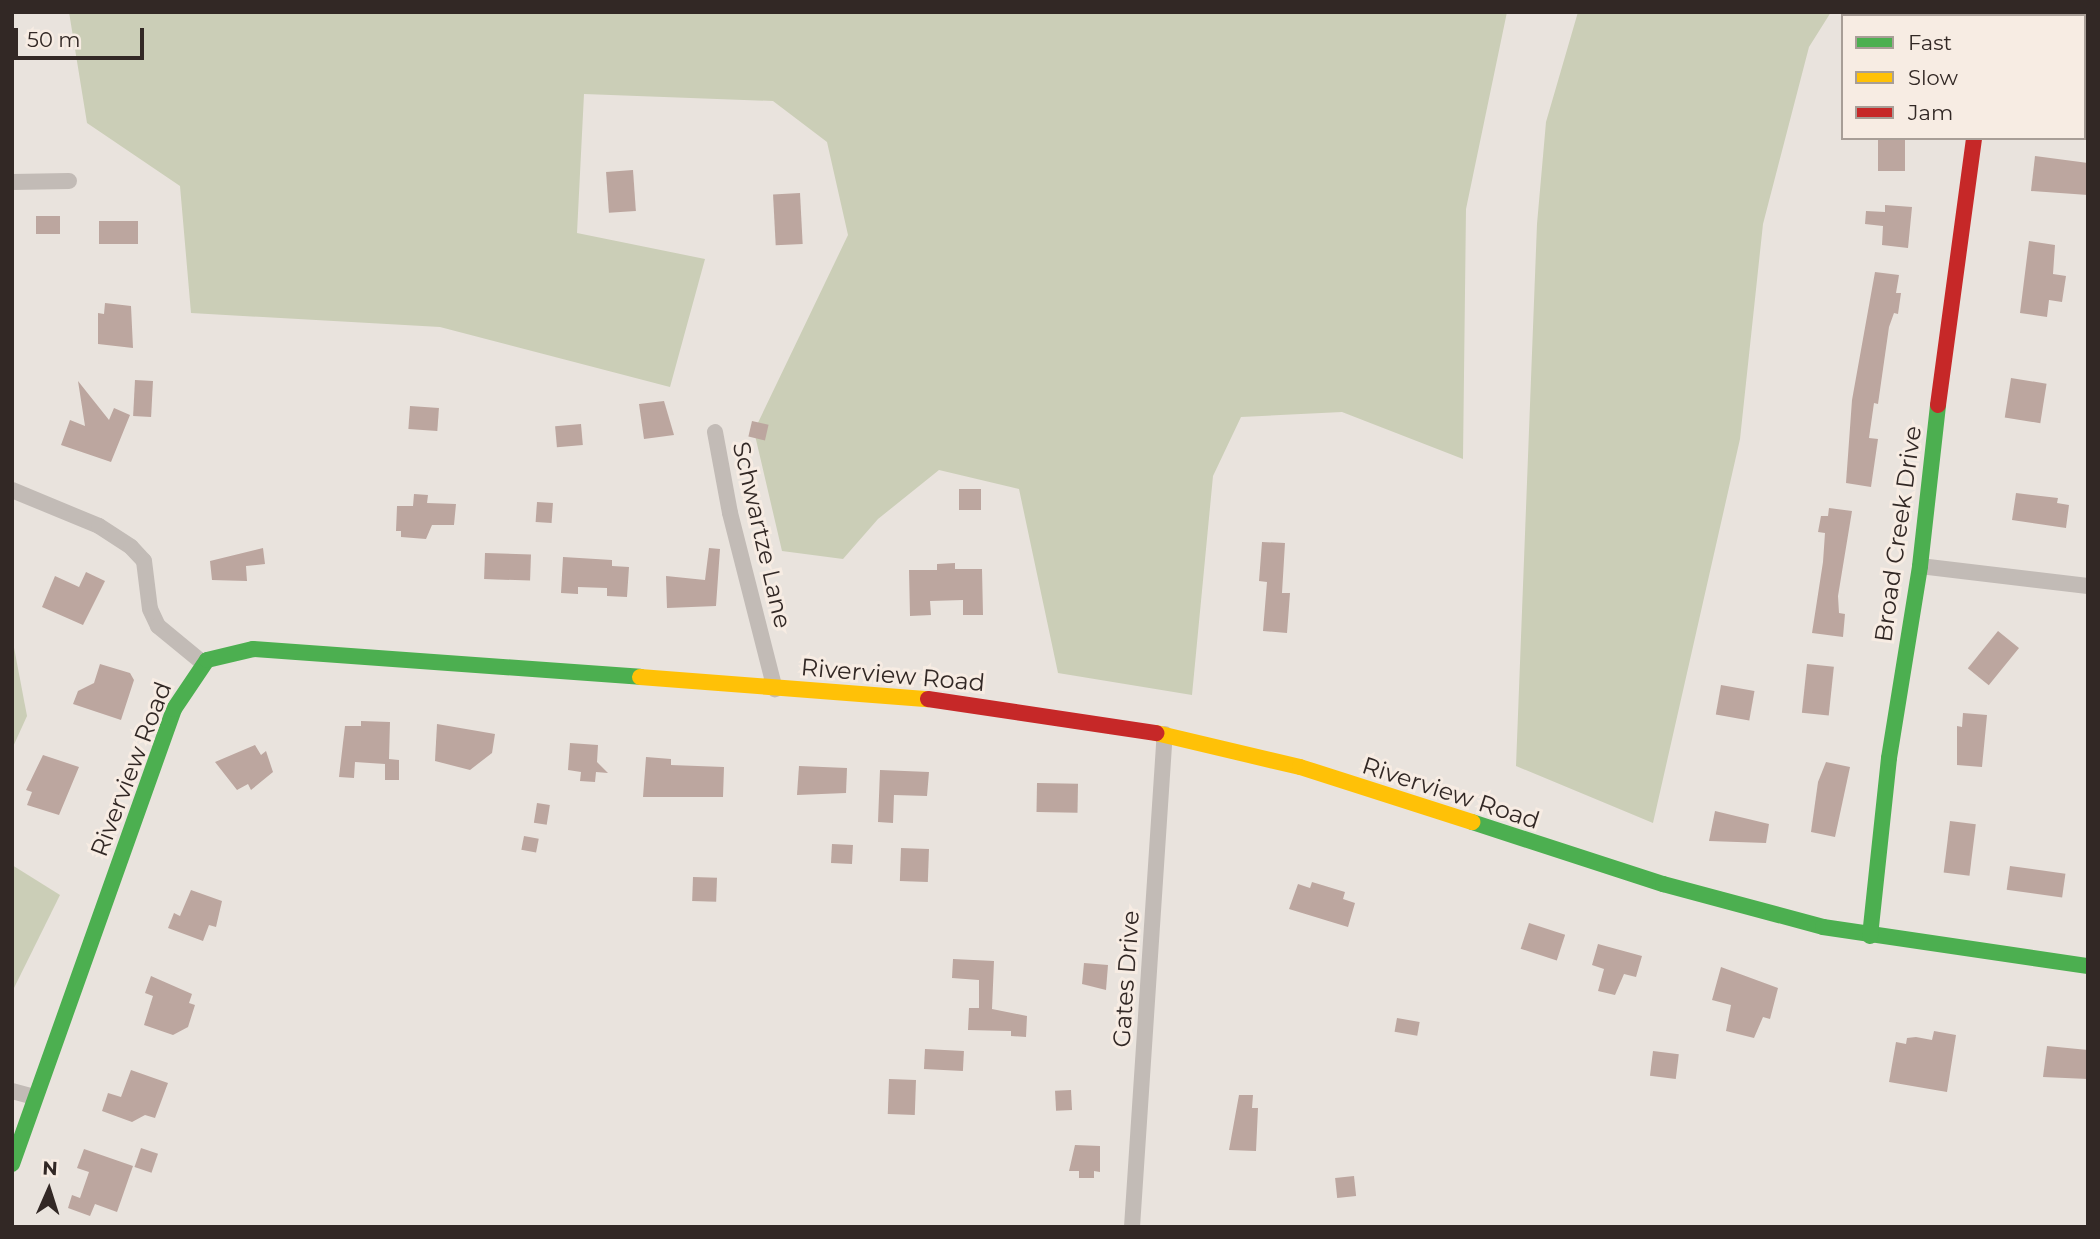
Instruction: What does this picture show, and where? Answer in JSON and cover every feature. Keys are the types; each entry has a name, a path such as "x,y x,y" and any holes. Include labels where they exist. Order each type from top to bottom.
{"street":[{"name":"Broad Creek Drive","path":"1870,936 1889,758 1920,566 1957,241 1974,140"},
{"path":"12,182 69,181"},
{"name":"Schwartze Lane","path":"715,432 730,513 775,689"},
{"path":"12,490 99,526 131,547 144,561 150,608 158,626 204,663"},
{"path":"1920,566 2088,586"},
{"name":"Riverview Road","path":"12,1164 174,709 204,663 244,650 275,648 986,705 1164,734 1300,767 1727,903 1870,936 2088,966"},
{"name":"Gates Drive","path":"1132,1227 1164,734"},
{"path":"12,1091 35,1097"}],"green space":[{"path":"69,12 1507,12 1466,209 1463,459 1342,412 1241,417 1213,476 1192,695 1058,673 1019,489 939,470 878,519 843,559 782,551 754,431 848,235 827,142 773,101 584,94 577,233 705,259 670,387 440,327 191,313 180,186 87,123"},
{"path":"1578,12 1831,12 1809,47 1763,224 1740,439 1653,823 1516,766 1537,224 1546,122"},
{"path":"12,637 27,716 12,749"},
{"path":"12,865 60,895 12,992"}],"building":[{"path":"1878,140 1905,140 1905,171 1878,171"},
{"path":"2035,156 2088,163 2088,195 2031,191"},
{"path":"633,170 636,211 609,213 606,172"},
{"path":"800,193 803,244 776,245 773,194"},
{"path":"1885,205 1912,207 1908,248 1882,245 1883,226 1865,224 1866,211 1885,212"},
{"path":"36,216 60,216 60,234 36,234"},
{"path":"99,221 138,221 138,244 99,244"},
{"path":"2029,241 2055,245 2053,274 2066,276 2062,302 2049,300 2047,317 2020,313"},
{"path":"1875,272 1899,275 1896,293 1901,293 1898,314 1894,313 1889,327 1878,404 1874,403 1869,438 1878,439 1871,487 1846,483 1852,400"},
{"path":"105,303 131,306 133,348 98,344 98,313 104,314"},
{"path":"2011,378 2047,384 2040,423 2005,418"},
{"path":"135,380 153,381 151,417 133,416"},
{"path":"78,381 109,420 114,408 130,415 111,462 61,445 70,420 85,426"},
{"path":"664,401 674,435 644,439 639,404"},
{"path":"410,406 439,408 437,431 408,429"},
{"path":"752,421 769,425 765,440 748,437"},
{"path":"581,424 583,445 557,447 555,426"},
{"path":"959,489 981,489 981,510 959,510"},
{"path":"2016,493 2058,498 2057,503 2069,505 2066,528 2012,520"},
{"path":"414,494 428,495 427,503 456,504 454,525 432,525 426,539 401,537 401,531 396,531 397,506 413,506"},
{"path":"537,502 553,503 552,523 536,522"},
{"path":"1829,508 1852,511 1838,596 1839,613 1845,614 1843,637 1812,633 1825,533 1818,532 1821,516 1828,516"},
{"path":"1262,542 1285,543 1282,593 1290,593 1287,633 1263,631 1267,582 1259,581"},
{"path":"263,548 265,564 246,566 247,581 212,580 210,561"},
{"path":"709,548 720,549 716,606 667,608 666,576 705,580"},
{"path":"485,553 531,555 530,581 484,579"},
{"path":"563,557 612,560 612,566 629,567 627,597 607,596 607,588 578,587 578,594 561,593"},
{"path":"955,563 955,569 982,569 983,615 963,615 963,600 930,601 931,615 910,616 909,570 937,570 937,564"},
{"path":"86,572 105,581 83,625 42,607 55,576 79,587"},
{"path":"1998,631 2019,648 1989,685 1968,668"},
{"path":"100,664 130,673 134,680 121,720 73,704 78,691 94,683"},
{"path":"1807,664 1834,667 1829,716 1802,713"},
{"path":"1721,685 1754,691 1749,720 1716,715"},
{"path":"1963,713 1987,715 1982,767 1957,765 1957,726 1962,727"},
{"path":"361,721 390,722 389,759 399,760 399,780 385,780 385,764 355,762 354,778 339,777 345,726 361,726"},
{"path":"437,724 495,734 492,753 470,770 435,761"},
{"path":"570,743 598,745 597,762 608,773 596,772 595,782 580,781 581,772 568,770"},
{"path":"255,745 261,755 266,751 273,772 251,790 248,784 237,790 215,762"},
{"path":"43,755 79,767 59,815 27,805 32,792 26,790"},
{"path":"646,757 671,759 671,765 724,767 723,797 643,797"},
{"path":"1826,762 1850,767 1835,837 1811,832 1818,782"},
{"path":"799,766 847,768 846,793 797,795"},
{"path":"880,770 929,772 927,796 894,795 893,823 878,822"},
{"path":"1037,783 1078,784 1077,813 1036,812"},
{"path":"537,803 550,805 547,825 534,823"},
{"path":"1715,811 1769,824 1766,843 1709,841"},
{"path":"1950,821 1976,824 1969,876 1944,873"},
{"path":"524,836 539,839 536,853 521,850"},
{"path":"832,844 853,845 852,864 831,863"},
{"path":"901,848 929,849 928,882 900,881"},
{"path":"2010,866 2065,874 2062,898 2007,890"},
{"path":"693,877 717,878 716,902 692,901"},
{"path":"1312,882 1345,892 1343,899 1355,903 1348,927 1289,909 1298,884 1310,888"},
{"path":"191,890 222,901 216,927 209,925 203,941 168,928 174,913 180,916"},
{"path":"1529,923 1565,935 1557,960 1521,949"},
{"path":"1598,944 1642,956 1636,977 1624,974 1615,995 1598,991 1604,969 1592,965"},
{"path":"953,959 994,961 992,1009 1027,1016 1026,1037 1011,1036 1011,1031 968,1030 969,1008 979,1008 979,980 952,978"},
{"path":"1084,963 1108,965 1106,990 1082,984"},
{"path":"1721,967 1778,988 1770,1019 1763,1017 1754,1038 1726,1031 1731,1005 1712,1000"},
{"path":"151,976 192,994 189,1003 195,1005 188,1027 173,1035 144,1025 153,996 145,993"},
{"path":"1397,1018 1420,1022 1417,1036 1395,1032"},
{"path":"1934,1031 1956,1035 1947,1092 1889,1082 1896,1042 1906,1044 1907,1038 1916,1037 1932,1040"},
{"path":"2047,1046 2088,1050 2088,1079 2043,1077"},
{"path":"925,1049 964,1051 963,1071 924,1069"},
{"path":"1653,1051 1679,1054 1676,1079 1650,1076"},
{"path":"131,1070 168,1083 155,1118 145,1115 132,1122 102,1111 108,1093 121,1097"},
{"path":"889,1079 916,1080 915,1115 888,1114"},
{"path":"1071,1090 1072,1110 1056,1111 1055,1091"},
{"path":"1239,1095 1253,1095 1252,1108 1258,1108 1256,1151 1229,1150"},
{"path":"1075,1145 1100,1146 1100,1172 1094,1171 1094,1178 1079,1178 1079,1171 1069,1171"},
{"path":"141,1148 158,1154 152,1173 134,1167"},
{"path":"84,1149 133,1166 117,1212 95,1204 90,1216 68,1208 72,1195 80,1198 89,1172 77,1168"},
{"path":"1354,1176 1356,1196 1337,1198 1335,1178"}],"traffic: fast":[{"path":"1870,936 1889,758 1920,566 1938,405"},
{"path":"12,1164 174,709 207,660 253,649 640,677"},
{"path":"1472,822 1663,884 1823,927 2088,966"}],"traffic: slow":[{"path":"640,677 928,699"},
{"path":"1156,733 1300,767 1472,822"}],"traffic: jam":[{"path":"1938,405 1974,140"},
{"path":"928,699 1156,733"}]}
